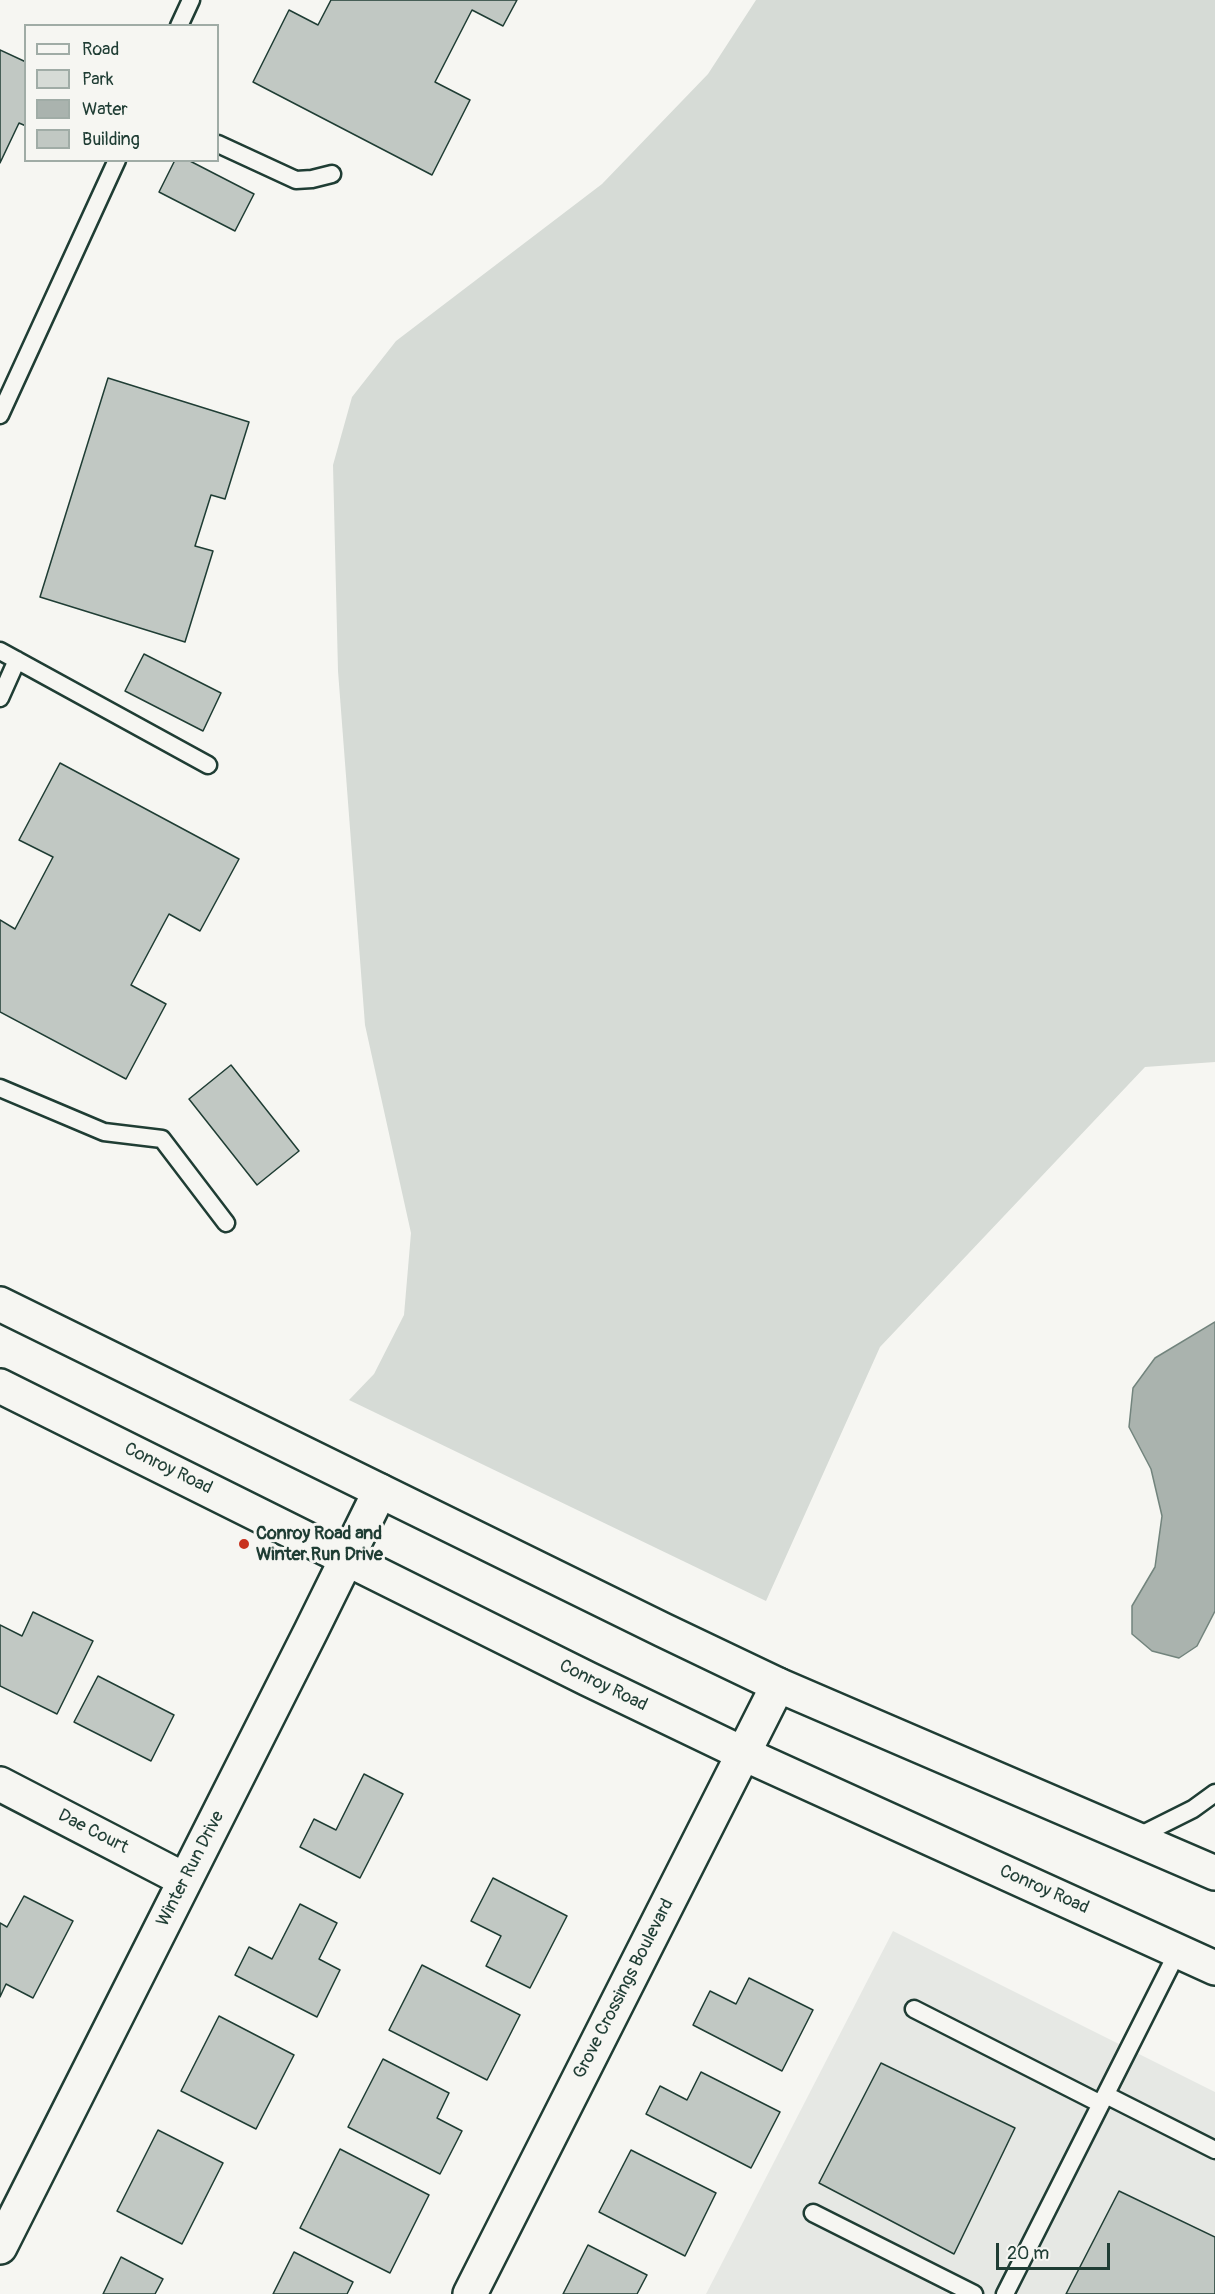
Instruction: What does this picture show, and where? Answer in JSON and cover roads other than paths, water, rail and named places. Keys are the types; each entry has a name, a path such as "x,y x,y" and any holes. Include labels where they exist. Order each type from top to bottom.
{"main road":[{"path":"0,1304 778,1685 1215,1873"},
{"name":"Conroy Road","path":"0,1386 744,1754 1215,1968"},
{"name":"Winter Run Drive","path":"0,2247 380,1491"},
{"name":"Grove Crossings Boulevard","path":"470,2294 778,1685"},
{"name":"Dae Court","path":"0,1784 185,1880"}],"lane":[{"path":"180,24 191,0"},
{"path":"219,144 296,180 332,174"},
{"path":"0,415 116,162"},
{"path":"0,651 208,765"},
{"path":"0,698 17,660"},
{"path":"0,1088 104,1132 162,1139 226,1223"},
{"path":"1135,1838 1193,1809 1215,1793"},
{"path":"1005,2294 1178,1951"},
{"path":"914,2009 1215,2151"},
{"path":"813,2213 974,2294"}],"water":[{"path":"1215,1322 1215,1611 1197,1646 1179,1658 1152,1651 1132,1634 1132,1606 1155,1567 1162,1516 1151,1469 1129,1427 1133,1388 1155,1358"}],"place":[{"name":"Conroy Road and Winter Run Drive","path":"244,1544"}]}
